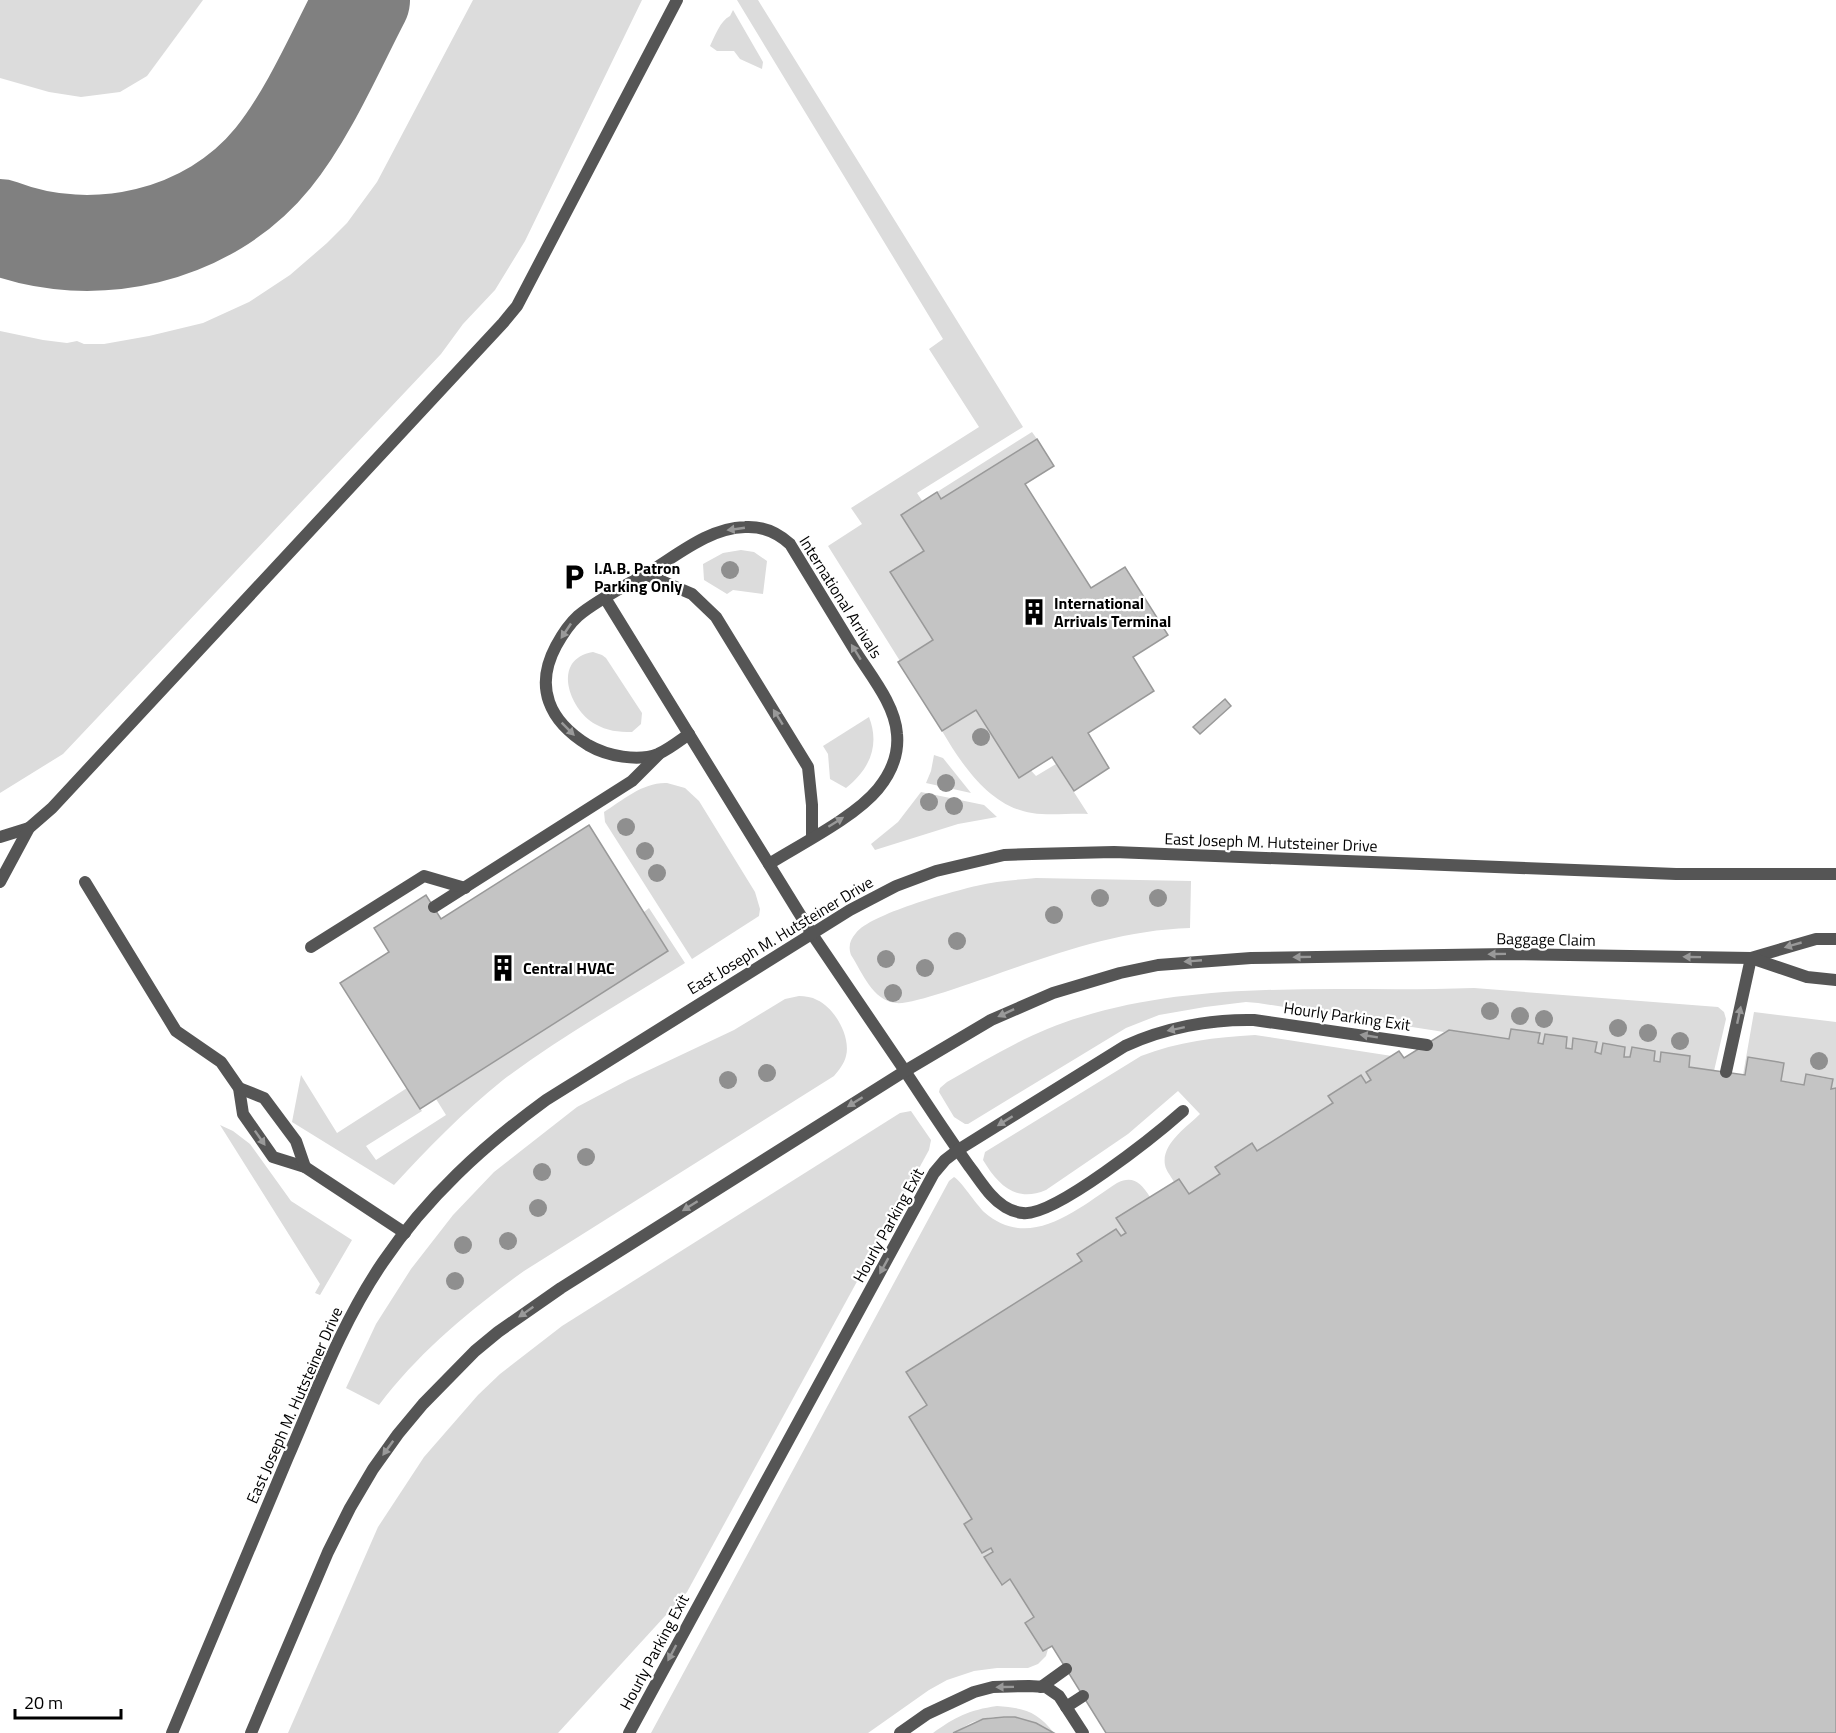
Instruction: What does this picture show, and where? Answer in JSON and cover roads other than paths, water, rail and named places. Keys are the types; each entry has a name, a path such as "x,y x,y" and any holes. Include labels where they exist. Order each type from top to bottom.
{"street":[{"path":"0,882 29,828 52,808 517,306 677,0"},
{"name":"International Arrivals","path":"659,753 649,757 627,757 592,747 573,735 554,714 545,690 545,678 552,654 568,625 580,614 713,533 744,527 771,530 790,544 886,701 897,733 897,748 894,765 878,789 852,812 769,864"},
{"path":"645,574 692,594 716,617 808,767 812,805 812,837"},
{"path":"605,598 812,934 991,1196 1024,1213 1038,1212 1066,1198 1148,1141 1183,1111"},
{"path":"434,907 632,781 659,753 689,734"},
{"path":"0,837 29,828"},
{"name":"East Joseph M. Hutsteiner Drive","path":"172,1733 343,1328 366,1287 432,1199 467,1163 546,1100 850,910 896,886 975,861 1013,855 1114,852 1676,874 1836,874"},
{"path":"311,947 424,876 465,888"},
{"path":"85,882 177,1031 221,1062 239,1088 243,1114 273,1157 305,1167 405,1233"},
{"path":"1726,1072 1751,958 1816,939 1836,939"},
{"name":"Baggage Claim","path":"251,1733 328,1552 350,1508 373,1469 398,1434 450,1375 498,1332 561,1288 905,1071 991,1020 1034,1001 1087,982 1158,965 1251,958 1507,954 1751,958 1807,977 1836,980"},
{"name":"Hourly Parking Exit","path":"629,1733 934,1173 945,1160 1125,1046 1178,1028 1235,1019 1254,1020 1427,1044"},
{"path":"239,1088 264,1098 296,1141 305,1167"},
{"path":"1041,1687 1066,1669"},
{"path":"900,1733 927,1714 974,1692 993,1687 1046,1687 1059,1696 1083,1733"},
{"path":"1066,1707 1083,1696"}],"place":[{"name":"I.A.B. Patron Parking Only","path":"574,577"},
{"name":"International Arrivals Terminal","path":"1034,612"},
{"name":"Central HVAC","path":"503,968"}]}
